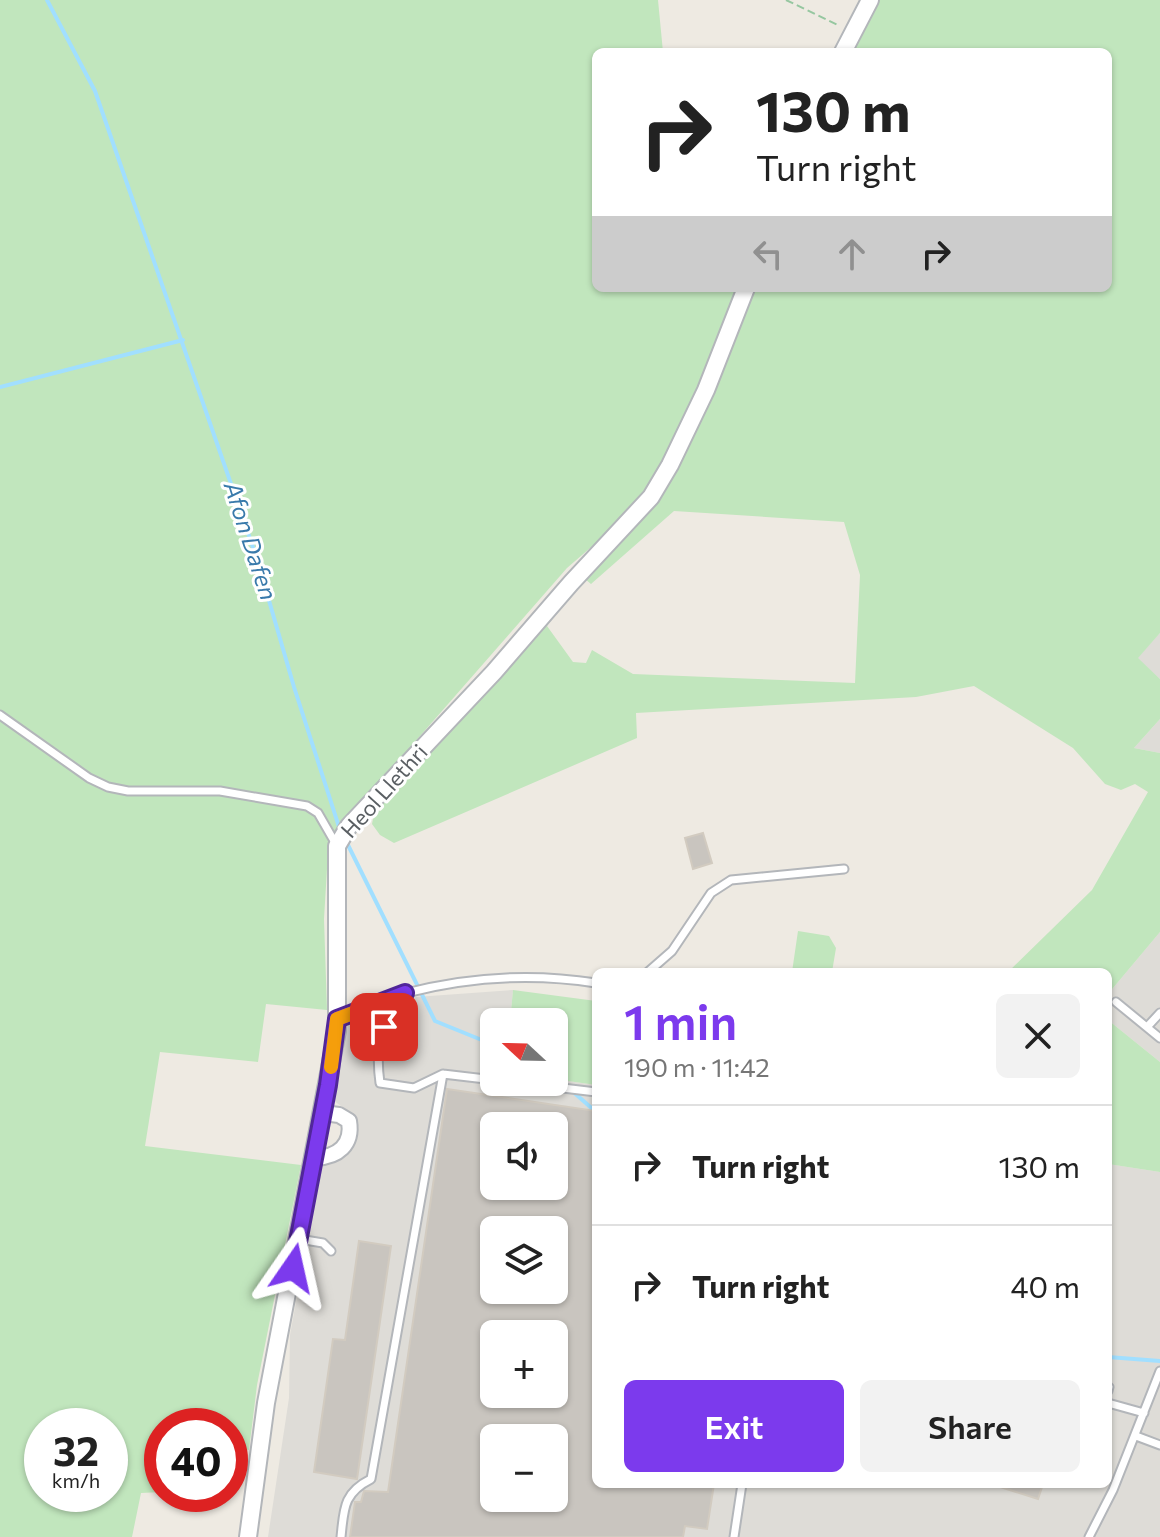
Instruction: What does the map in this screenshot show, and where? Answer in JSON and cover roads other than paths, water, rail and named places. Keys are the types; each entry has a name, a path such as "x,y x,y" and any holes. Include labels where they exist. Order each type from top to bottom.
{"street":[{"path":"845,48 870,0"},
{"name":"Heol Llethri","path":"248,1537 266,1403 315,1158 337,1019 337,846 349,826 494,672 651,497 706,390 744,292"},
{"path":"315,1158 336,1153 347,1145 351,1133 349,1121 339,1115 323,1113"}],"lane":[{"path":"0,715 89,778 108,787 128,791 220,791 307,806 318,813 337,846"},
{"path":"653,968 672,951 711,893 731,880 844,869"},
{"path":"337,1019 405,993 500,977 560,977 592,982"},
{"path":"405,993 384,1027 376,1054 380,1083 414,1088 443,1074 480,1078"},
{"path":"1116,1002 1160,1038"},
{"path":"1147,1027 1160,1013"},
{"path":"341,1537 345,1503 357,1486 371,1479 443,1074"},
{"path":"568,1089 592,1092"},
{"path":"299,1239 323,1243 331,1251"},
{"path":"1089,1537 1113,1490 1160,1371"},
{"path":"1112,1404 1144,1413"},
{"path":"1136,1436 1160,1445"},
{"path":"734,1537 741,1488"}],"waterway":[{"name":"Afon Dafen","path":"47,0 95,91 257,559 340,830"},
{"path":"0,387 183,340"},
{"name":"Afon Dafen","path":"346,841 435,1021 480,1039"},
{"name":"Afon Dafen","path":"568,1087 592,1108"},
{"name":"Afon Dafen","path":"1112,1357 1160,1361"}]}
